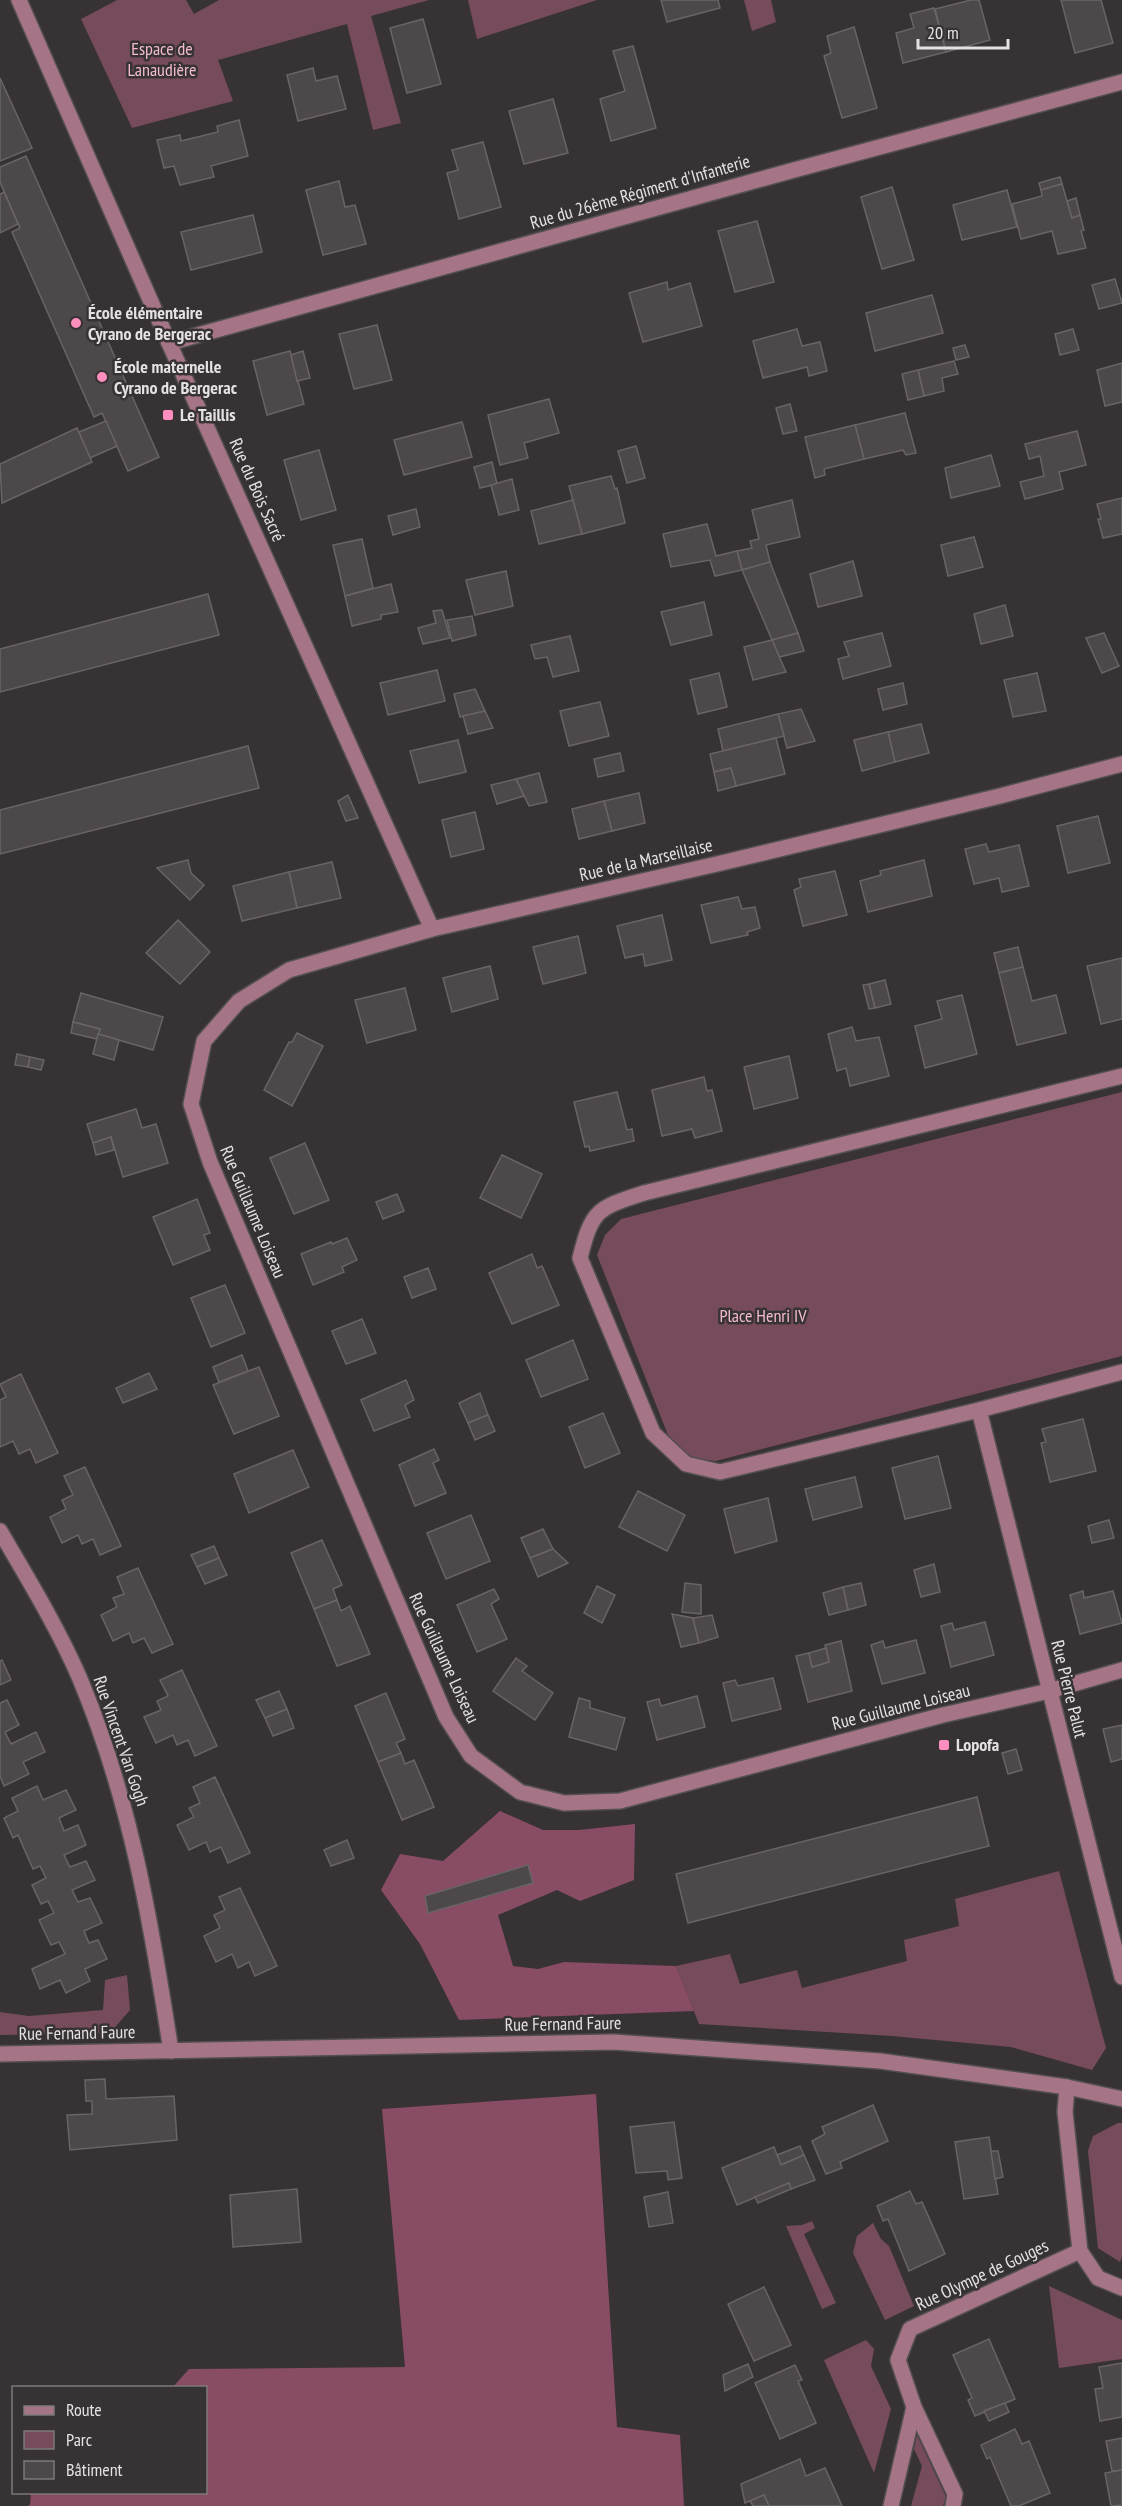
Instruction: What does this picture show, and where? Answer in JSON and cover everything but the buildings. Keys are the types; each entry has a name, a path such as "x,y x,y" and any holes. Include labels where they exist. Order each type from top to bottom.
{"street":[{"name":"Rue du Bois Sacré","path":"19,0 169,344 432,929"},
{"name":"Rue du 26ème Régiment d'Infanterie","path":"169,344 794,170 1122,82"},
{"name":"Rue de la Marseillaise","path":"204,1041 239,1001 289,970 432,929 729,861 1000,796 1122,764"},
{"name":"Rue Guillaume Loiseau","path":"204,1041 191,1104 210,1161 446,1717 471,1756 520,1792 564,1803 620,1801 943,1715 1049,1691 1122,1670"},
{"path":"1122,1076 644,1193 606,1206 588,1227 580,1258 653,1433 686,1464 720,1472 979,1410 1122,1372"},
{"name":"Rue Pierre Palut","path":"979,1410 1122,1977"},
{"name":"Rue Vincent Van Gogh","path":"0,1531 37,1594 80,1679 120,1790 149,1911 171,2051"},
{"name":"Rue Fernand Faure","path":"0,2054 614,2042 880,2061 1067,2087 1122,2099"},
{"path":"1067,2087 1065,2112 1080,2251 1098,2278 1122,2288"},
{"name":"Rue Olympe de Gouges","path":"953,2506 955,2494 914,2407 898,2360 910,2329 1080,2251"},
{"path":"891,2506 914,2407"}],"green space":[{"name":"Espace de Lanaudière","path":"117,0 186,0 194,14 219,0 429,0 371,16 401,123 373,130 347,24 218,60 233,101 132,128 81,19"},
{"path":"468,0 597,0 477,39"},
{"path":"744,0 771,0 776,22 752,31"},
{"name":"Place Henri IV","path":"1122,1092 1122,1356 716,1461 691,1458 668,1435 597,1255 605,1235 621,1219"},
{"path":"1059,1871 1106,2048 1092,2070 1011,2047 892,2036 699,2024 676,1966 730,1954 740,1984 797,1970 802,1988 907,1961 904,1940 959,1926 955,1899"},
{"path":"127,1975 130,2010 110,2033 0,2035 0,2012 29,2016 103,2010 105,1980"},
{"path":"1122,2123 1122,2257 1120,2262 1098,2248 1088,2151 1093,2136"},
{"path":"812,2221 815,2228 804,2234 836,2303 822,2309 786,2226 802,2225"},
{"path":"873,2223 881,2239 889,2246 914,2306 885,2320 853,2253 857,2236"},
{"path":"1049,2286 1122,2320 1122,2359 1059,2368"},
{"path":"866,2340 874,2349 871,2366 891,2409 874,2473 824,2360"},
{"path":"917,2435 946,2497 943,2506 911,2506 922,2466 914,2449"}],"shaded area":[{"path":"500,1811 543,1830 579,1830 635,1824 634,1880 580,1901 557,1890 498,1915 513,1966 538,1969 564,1962 676,1966 694,2011 459,2020 420,1944 381,1890 400,1854 443,1861"},
{"path":"596,2094 617,2427 680,2435 684,2506 27,2506 30,2505 31,2494 207,2494 207,2386 174,2386 189,2369 405,2367 382,2109"}],"place":[{"name":"École élémentaire Cyrano de Bergerac","path":"76,323"},
{"name":"École maternelle Cyrano de Bergerac","path":"102,377"},
{"name":"Le Taillis","path":"168,415"},
{"name":"Lopofa","path":"944,1745"}]}
